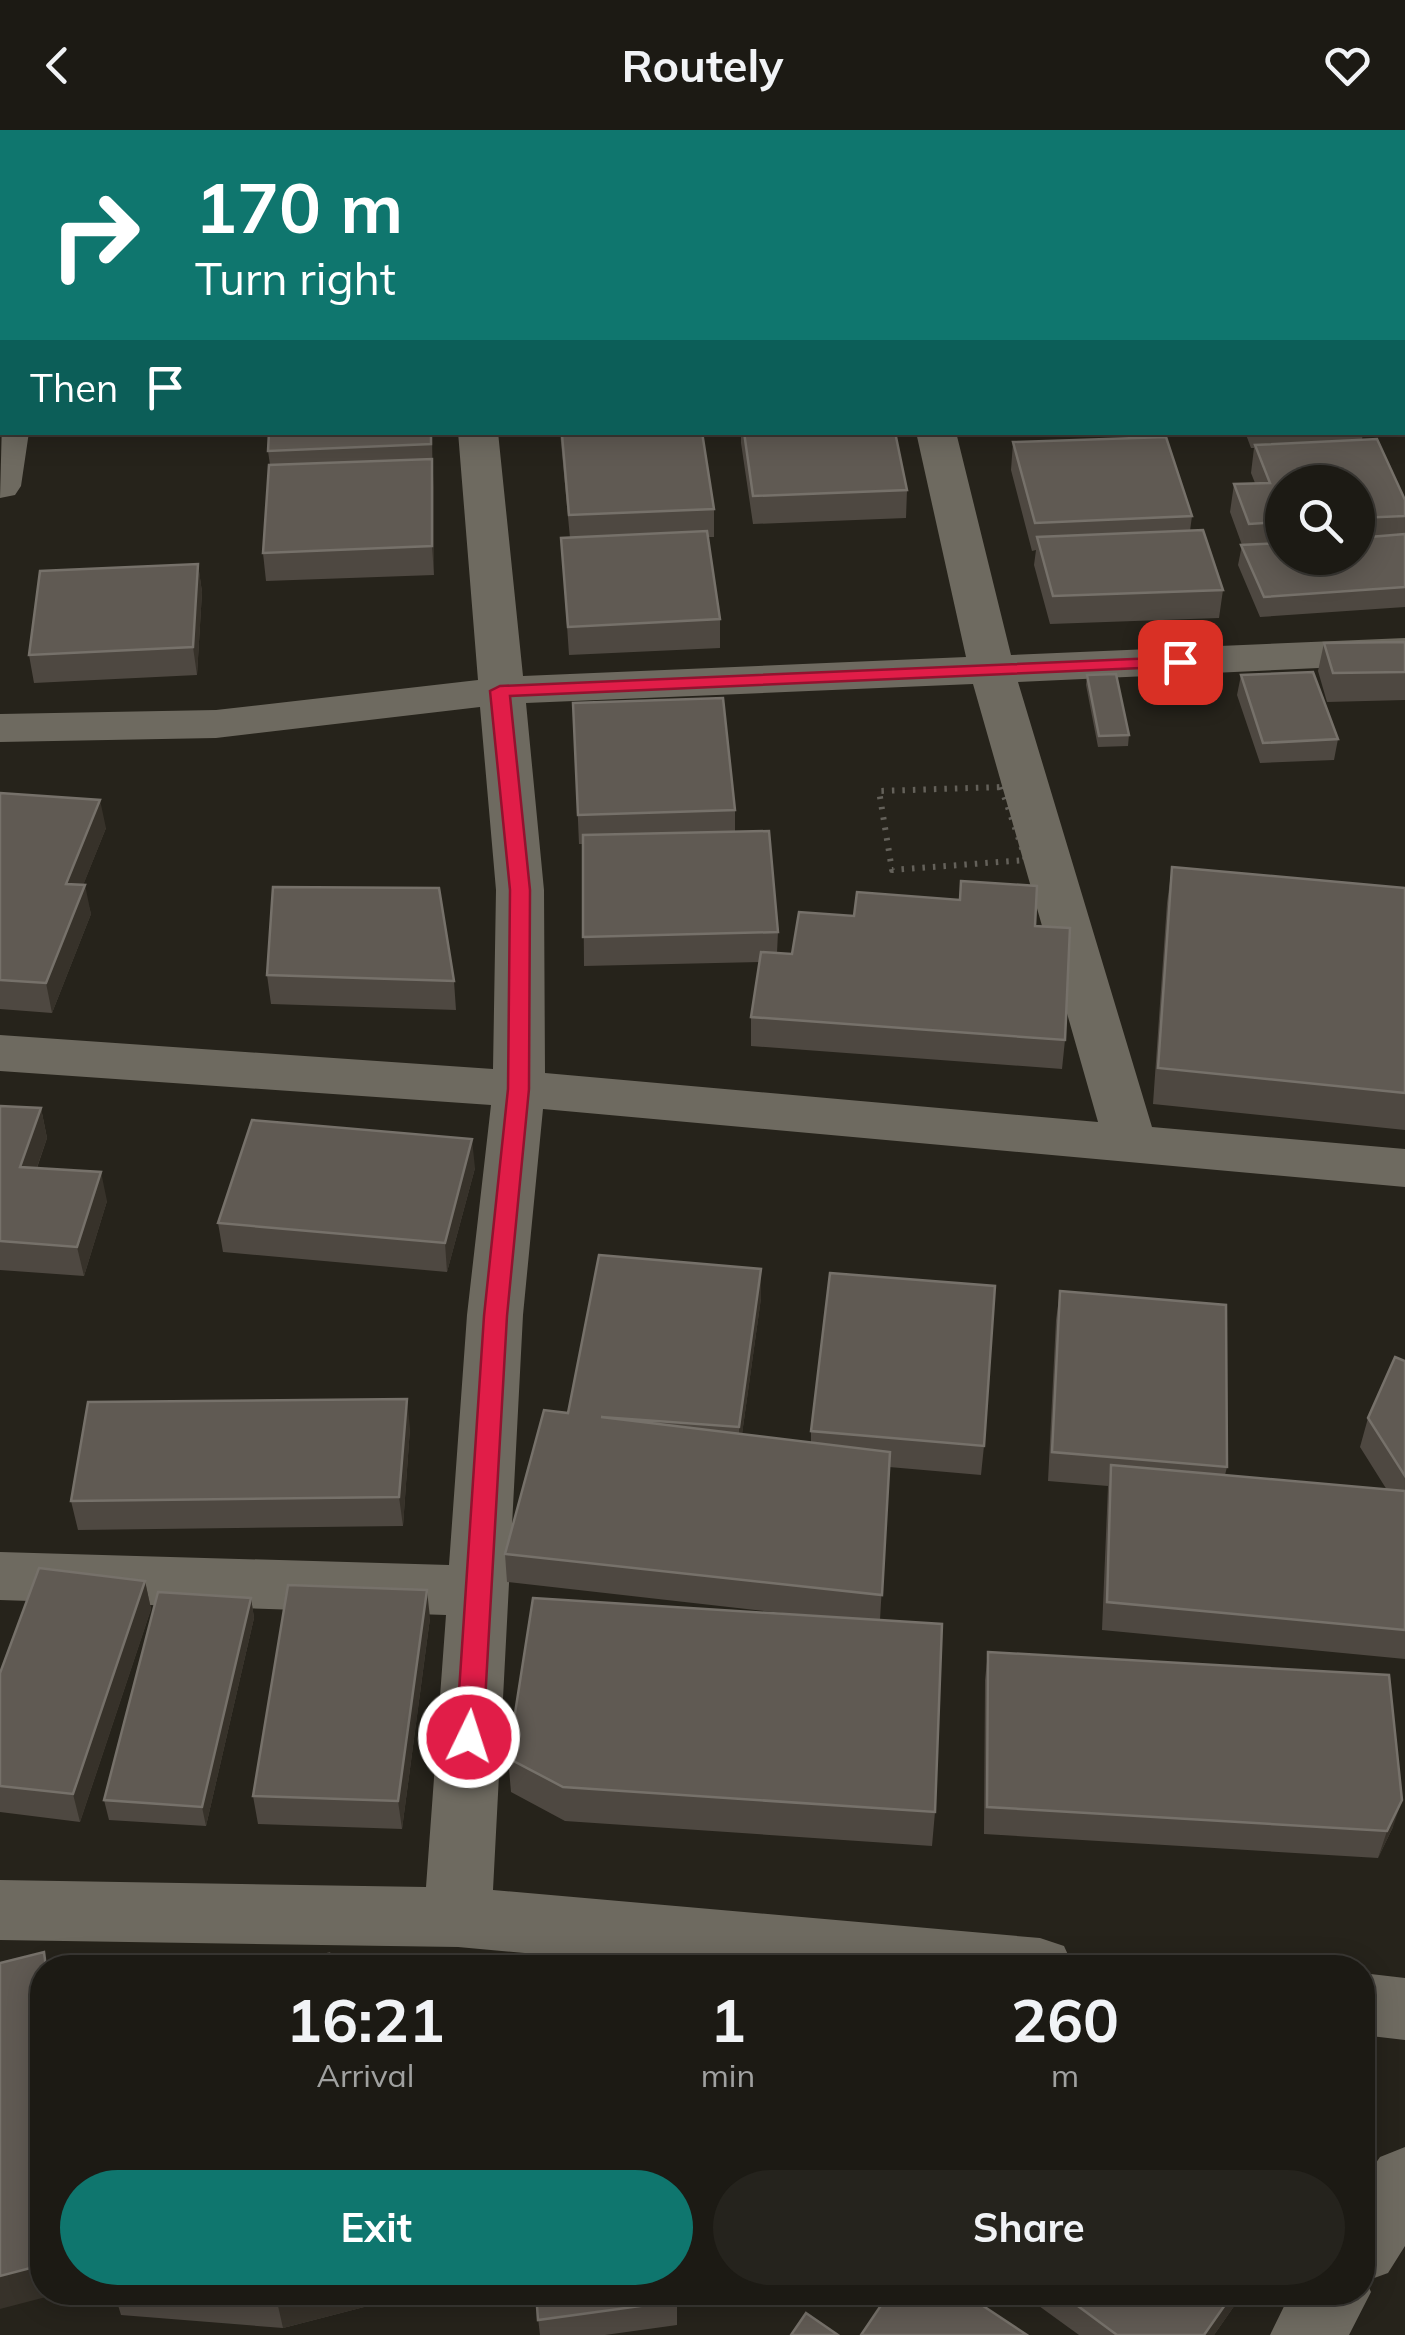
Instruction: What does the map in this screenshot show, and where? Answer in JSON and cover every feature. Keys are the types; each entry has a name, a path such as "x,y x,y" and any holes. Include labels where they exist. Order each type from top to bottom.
{"street":[{"path":"865,130 923,130"},
{"path":"0,486 8,435"},
{"path":"458,1917 495,1316 518,1089 520,890 478,435"},
{"path":"937,435 992,672 1131,1144"},
{"path":"0,728 216,724 500,691 1405,651"},
{"path":"0,1053 215,1064 1405,1168"},
{"path":"0,1576 478,1591"},
{"path":"0,1910 458,1917 892,1955"},
{"path":"1375,2006 1405,2010"},
{"path":"1375,2228 1405,2181"},
{"path":"1307,2335 1326,2305"}],"path":[{"path":"1001,787 1026,860 892,870 879,792 1001,787"}],"building":[{"path":"269,435 431,435 431,444 268,451"},
{"path":"562,435 702,435 714,509 569,515"},
{"path":"744,435 896,435 907,490 753,496"},
{"path":"1166,437 1192,516 1035,523 1013,442"},
{"path":"1377,439 1405,500 1405,516 1375,517 1375,465 1265,465 1265,470 1255,445"},
{"path":"432,459 432,546 263,553 269,465"},
{"path":"1265,483 1265,523 1249,524 1234,484"},
{"path":"1203,530 1223,590 1053,596 1037,537"},
{"path":"707,531 720,619 568,627 561,538"},
{"path":"1405,534 1405,587 1264,597 1241,545 1265,544 1265,575 1375,575 1375,537"},
{"path":"198,564 193,647 29,655 40,571"},
{"path":"1405,642 1405,672 1333,673 1324,643"},
{"path":"1313,672 1338,739 1263,743 1241,675"},
{"path":"1116,674 1129,735 1099,736 1087,675"},
{"path":"723,698 735,810 578,815 573,703"},
{"path":"0,793 100,800 66,884 85,885 46,983 0,980"},
{"path":"769,831 778,932 583,937 583,835"},
{"path":"1172,867 1405,888 1405,1093 1158,1068"},
{"path":"961,881 1037,886 1035,926 1070,928 1065,1040 751,1017 761,952 792,954 799,912 854,916 857,892 960,900"},
{"path":"273,887 439,888 454,981 267,975"},
{"path":"0,1106 41,1108 20,1167 101,1172 77,1247 0,1241"},
{"path":"252,1120 472,1139 445,1243 218,1223"},
{"path":"599,1255 761,1269 739,1427 601,1417 890,1452 882,1595 505,1554 544,1410 568,1413"},
{"path":"830,1273 995,1286 984,1446 811,1431"},
{"path":"1060,1291 1226,1305 1227,1467 1052,1452"},
{"path":"1395,1357 1405,1361 1405,1476 1368,1418"},
{"path":"407,1399 399,1497 71,1501 88,1402"},
{"path":"1111,1465 1405,1491 1405,1630 1107,1602"},
{"path":"39,1568 145,1581 73,1794 0,1786 0,1673"},
{"path":"288,1585 427,1590 398,1801 253,1796"},
{"path":"158,1592 251,1598 202,1807 104,1800"},
{"path":"533,1598 942,1624 935,1812 563,1787 508,1758"},
{"path":"988,1652 1389,1675 1402,1800 1387,1831 987,1807"},
{"path":"30,1956 30,2268 0,2276 0,1963"},
{"path":"537,2305 648,2305 538,2320"},
{"path":"881,2305 982,2305 1027,2335 861,2335"},
{"path":"1077,2305 1225,2305 1204,2335 1117,2335"},
{"path":"806,2313 838,2335 791,2335"}],"route":[{"path":"469,1737 495,1316 518,1089 520,890 500,691 1180,662"}]}
